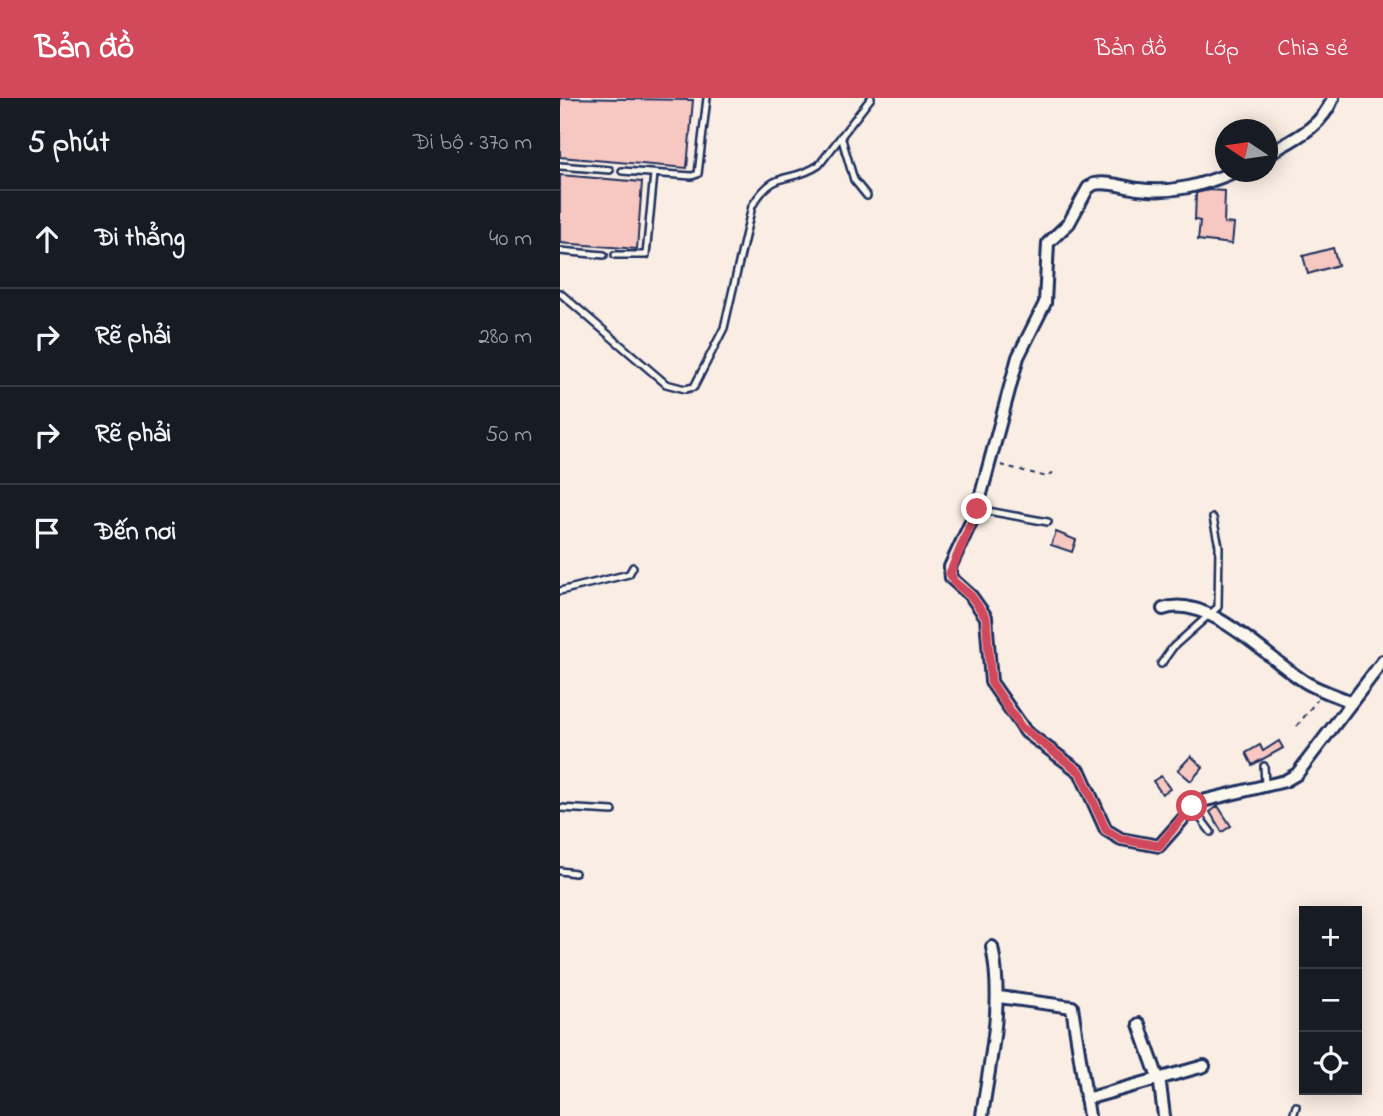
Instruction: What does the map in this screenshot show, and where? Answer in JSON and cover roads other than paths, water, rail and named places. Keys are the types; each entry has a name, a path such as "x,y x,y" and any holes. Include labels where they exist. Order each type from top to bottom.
{"street":[{"path":"1278,148 1311,129 1322,119 1333,98"},
{"path":"1215,180 1199,187 1183,189 1142,189 1100,183 1088,188 1072,219 1046,246 1045,303 1018,357 977,509 950,573 954,582 971,596 986,617 991,682 1021,727 1080,772 1100,821 1106,830 1121,839 1159,846 1192,806 1265,784 1287,781 1299,773 1383,661"},
{"path":"1163,608 1172,605 1203,611 1255,642 1300,679 1352,702"},
{"path":"982,1116 999,998 992,947"},
{"path":"999,998 1072,1007 1089,1116"},
{"path":"1139,1024 1158,1080 1164,1116"},
{"path":"1087,1099 1204,1066"}],"lane":[{"path":"622,171 698,174 707,98"},
{"path":"560,293 666,384 685,389 694,387 724,328 752,206 762,189 774,180 808,172 819,165 871,98"},
{"path":"841,136 854,180 867,196"},
{"path":"560,166 610,170"},
{"path":"615,256 646,255 654,174"},
{"path":"560,251 604,255"},
{"path":"977,509 1048,522"},
{"path":"1161,664 1173,647 1218,607 1219,546 1213,518"},
{"path":"560,591 629,574 633,567"},
{"path":"1264,766 1265,784"},
{"path":"1192,806 1211,832"},
{"path":"560,808 613,811"},
{"path":"560,871 575,873"},
{"path":"1293,1116 1296,1106"}]}
